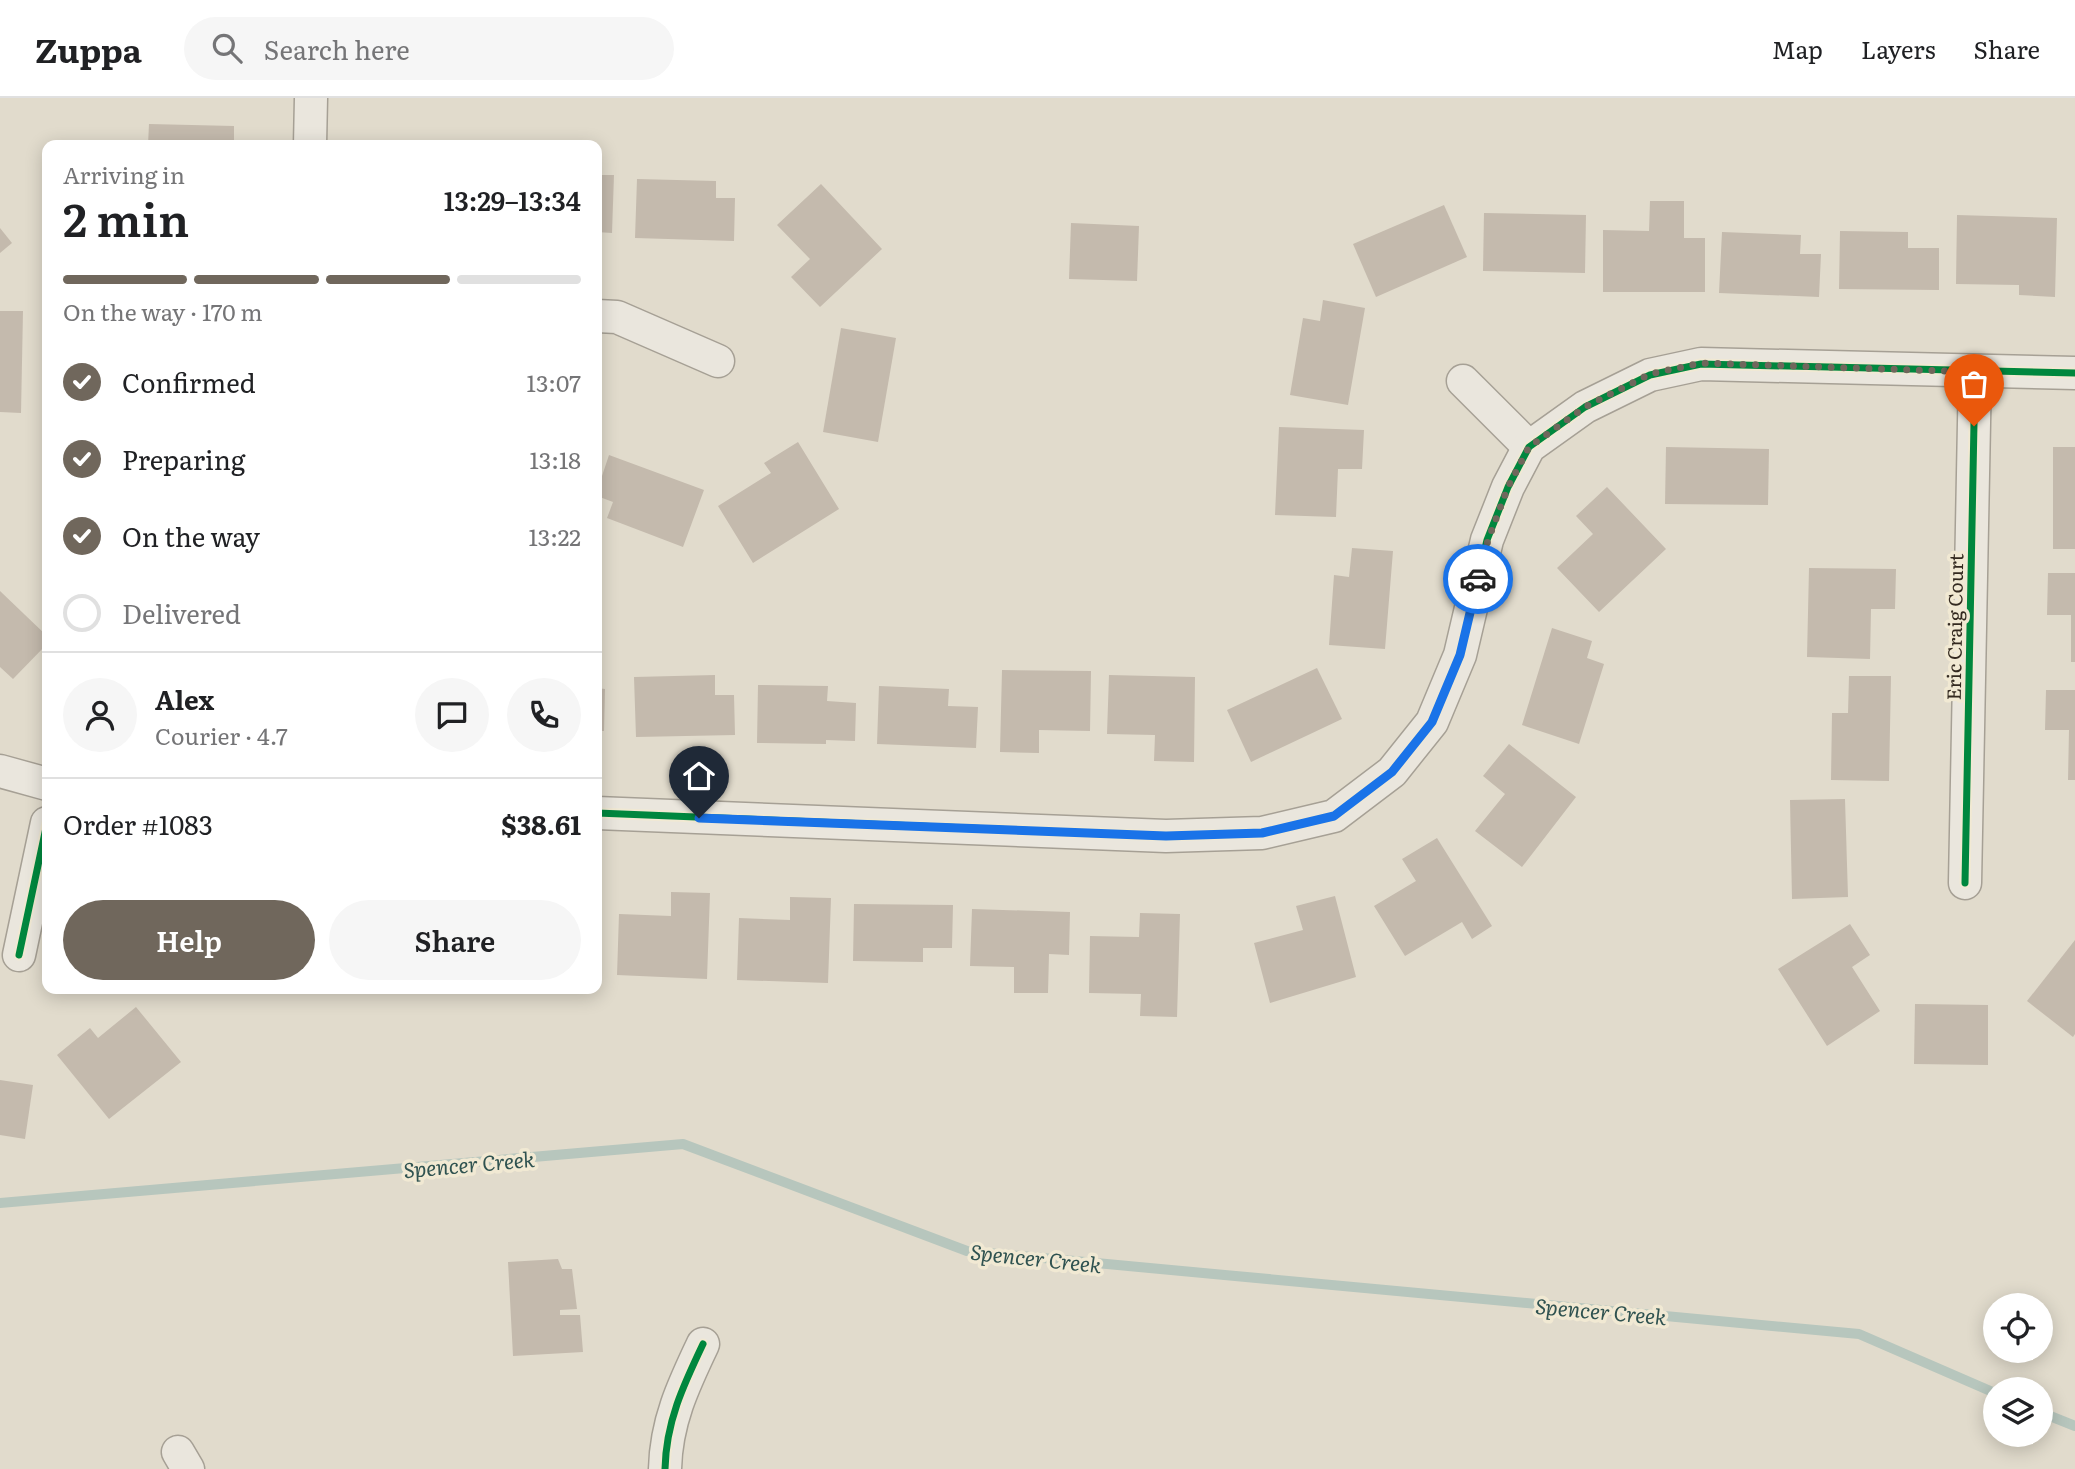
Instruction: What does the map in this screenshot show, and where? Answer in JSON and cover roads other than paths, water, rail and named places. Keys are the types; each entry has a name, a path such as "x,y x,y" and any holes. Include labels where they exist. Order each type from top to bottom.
{"street":[{"path":"310,140 311,98"},
{"path":"602,316 617,317 718,361"},
{"path":"602,813 1166,836 1262,833 1334,816 1392,772 1432,722 1460,655 1488,540 1508,487 1529,447 1585,407 1650,374 1701,363 2075,373"},
{"name":"Eric Craig Court","path":"1965,883 1975,372"},
{"path":"1463,381 1529,447"},
{"path":"0,771 42,783"},
{"path":"19,955 42,847"},
{"path":"665,1469 666,1438 675,1402 703,1344"}],"waterway":[{"name":"Spencer Creek","path":"0,1203 683,1144 967,1251 1859,1334 1983,1388"},
{"name":"Spencer Creek","path":"2053,1417 2075,1426"}]}
